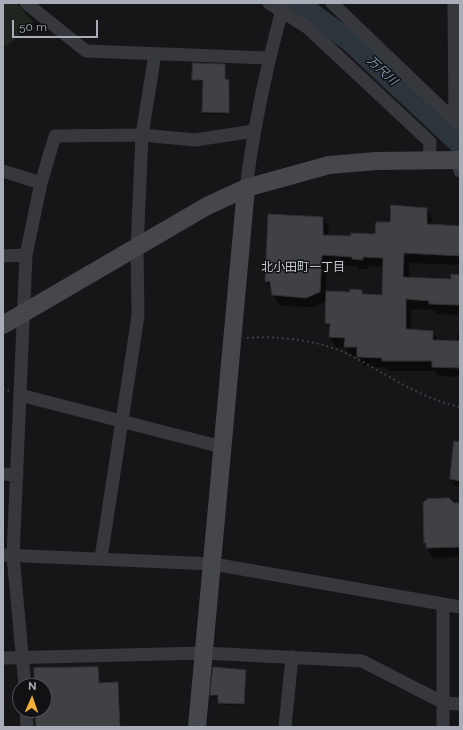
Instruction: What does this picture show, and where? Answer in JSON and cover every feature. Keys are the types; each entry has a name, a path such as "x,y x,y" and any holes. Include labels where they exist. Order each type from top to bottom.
{"street":[{"path":"26,3 86,51 268,58"},
{"path":"269,3 283,7 308,28 430,142 429,160"},
{"path":"332,3 458,123"},
{"path":"454,3 458,123"},
{"path":"197,727 246,188 254,130 268,58 283,7"},
{"path":"101,558 138,316 137,248 142,135 155,54"},
{"path":"25,678 24,658 21,650 8,556 17,475 26,255 41,183 55,136 142,135 195,140 254,130"},
{"path":"3,324 137,248 207,206 246,188 329,164 429,160 459,164"},
{"path":"3,171 41,183"},
{"path":"3,256 26,255"},
{"path":"20,395 222,447"},
{"path":"3,474 17,475"},
{"path":"8,556 101,558 213,564 460,607"},
{"path":"443,604 443,727"},
{"path":"3,658 204,652 362,661 444,703 460,704"},
{"path":"285,727 292,657"}],"path":[{"path":"232,340 267,336 303,341 345,353 415,390 448,404 460,407"}],"shaded area":[{"path":"3,3 16,3 33,22 12,42 3,47"}],"building":[{"path":"193,63 225,64 225,79 229,80 229,113 202,112 203,80 192,80"},
{"path":"391,205 427,208 427,224 460,226 460,256 404,253 403,277 451,279 451,274 460,275 460,305 429,304 429,301 406,299 406,329 433,331 433,340 460,341 460,368 432,367 432,361 382,361 382,358 357,357 357,347 344,347 345,338 329,337 330,324 325,323 326,291 350,292 350,289 362,290 362,294 382,295 383,258 363,257 363,260 352,259 352,257 322,255 320,292 306,298 272,295 270,282 265,281 268,214 323,217 323,235 351,236 351,233 375,234 376,222 390,222"},
{"path":"454,441 460,442 460,481 450,479"},
{"path":"449,498 454,503 460,503 460,547 426,548 426,543 424,543 423,503 427,499"},
{"path":"98,667 99,683 118,682 120,727 36,727 35,718 52,718 52,678 34,678 34,668"},
{"path":"213,667 246,670 244,704 218,703 218,695 210,695"}],"waterway":[{"name":"万尺川","path":"298,3 351,42 460,144"}],"district":[{"name":"北小田町一丁目","path":"303,267"}]}
